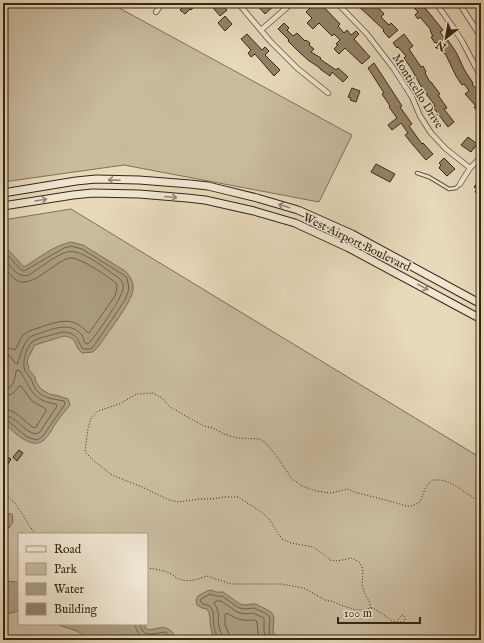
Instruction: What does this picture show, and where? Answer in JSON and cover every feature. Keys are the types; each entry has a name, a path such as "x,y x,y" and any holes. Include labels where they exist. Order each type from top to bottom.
{"main road":[{"name":"West Airport Boulevard","path":"3,193 96,179 139,180 208,186 298,210 329,223 481,304"},
{"path":"139,180 139,194"},
{"path":"22,189 23,203"},
{"name":"West Airport Boulevard","path":"3,206 93,193 139,194 205,200 254,211 295,223 326,237 481,319"},
{"path":"254,211 257,198"},
{"path":"435,294 442,282"}],"street":[{"path":"156,12 162,3"},
{"path":"238,3 270,41 297,68 328,93"},
{"path":"261,30 292,3"},
{"name":"Monticello Drive","path":"337,3 367,34 394,69 412,98 420,116 432,133 446,149 470,168"},
{"path":"436,3 459,36 481,77"},
{"path":"459,3 481,37"},
{"path":"460,184 470,168 481,157"}],"lane":[{"path":"417,173 429,177 449,189 456,188 460,184"}],"path":[{"path":"371,608 364,592 362,584 363,569 359,562 351,558 337,561 330,560 313,547 291,543 282,539 268,519 260,511 238,497 199,499 178,502 168,500 142,487 112,475 94,462 85,452 88,428 91,418 98,410 119,404 137,394 153,393 162,398 170,407 204,426 214,428 224,434 237,438 260,439 267,444 291,478 302,486 316,491 331,493 348,489 406,506 412,506 420,502 429,483 433,480 441,480 481,501"},
{"path":"3,494 17,506 35,533"},
{"path":"148,568 159,570 187,581 207,576 231,584 281,584 304,588 325,600 343,606 357,610 371,608 375,609 392,621 397,622"},
{"path":"476,640 481,632"}],"green space":[{"path":"3,3 110,3 352,135 319,202 124,165 3,182"},
{"path":"71,209 481,458 481,640 3,640 3,220"}],"water":[{"path":"71,242 83,245 125,271 131,279 133,290 128,303 99,346 93,352 82,353 78,349 74,340 64,336 35,345 28,358 28,369 35,377 36,382 41,389 49,394 68,399 70,405 44,440 41,442 31,443 19,436 3,422 3,385 7,373 6,365 3,360 3,244 24,267 52,249"},
{"path":"3,513 12,514 13,522 9,528 3,530"},
{"path":"3,581 18,582 18,611 3,615"},
{"path":"211,590 223,592 240,604 256,604 271,612 274,617 273,632 275,635 285,640 216,640 213,636 211,628 209,612 207,609 197,605 196,600 198,596"},
{"path":"59,625 144,625 146,629 166,628 179,640 90,640 77,631"}],"building":[{"path":"181,3 198,3 185,14 180,10 184,6"},
{"path":"209,3 221,3 227,10 220,16"},
{"path":"255,3 277,3 265,14"},
{"path":"309,3 320,3 340,24 338,26 344,33 347,30 351,35 356,31 359,34 354,39 370,57 362,64 345,48 339,54 334,49 340,40 334,34 332,36 319,23 313,29 307,23 312,18 306,12 312,6"},
{"path":"361,3 374,3 384,14 381,17 389,25 391,23 398,30 389,38 383,31 384,30 358,6"},
{"path":"409,3 421,3 443,30 440,32 456,52 465,71 473,83 472,84 479,92 476,94 481,101 481,116 474,107 476,106 465,94 469,91 464,84 462,85 456,76 445,53 444,54 431,37 433,36 430,31 431,30 420,17 418,19 415,15 418,12"},
{"path":"225,16 232,24 225,31 218,23"},
{"path":"284,23 289,28 287,30 293,36 297,33 305,41 306,40 310,43 309,45 314,49 311,52 336,70 338,68 348,77 343,82 332,72 330,76 308,60 278,29"},
{"path":"247,34 262,50 265,47 269,51 265,55 280,70 274,76 255,54 251,57 248,53 251,50 241,39"},
{"path":"404,34 413,46 409,49 421,67 423,66 430,82 440,94 438,95 447,108 444,109 454,122 448,127 433,107 435,106 404,58 406,56 393,43"},
{"path":"374,63 412,124 409,126 422,144 423,143 433,154 426,160 405,135 408,133 401,123 392,130 388,125 397,118 389,107 390,106 382,94 384,93 368,68"},
{"path":"352,88 360,91 356,102 350,100 351,98 348,97"},
{"path":"468,137 477,144 471,152 461,145"},
{"path":"444,158 455,169 447,176 439,168 441,165 439,163"},
{"path":"376,164 395,174 390,182 371,172"},
{"path":"481,179 481,196 475,192 477,189 474,187"},
{"path":"19,450 23,453 17,461 13,457"},
{"path":"3,455 11,459 3,472"}]}
